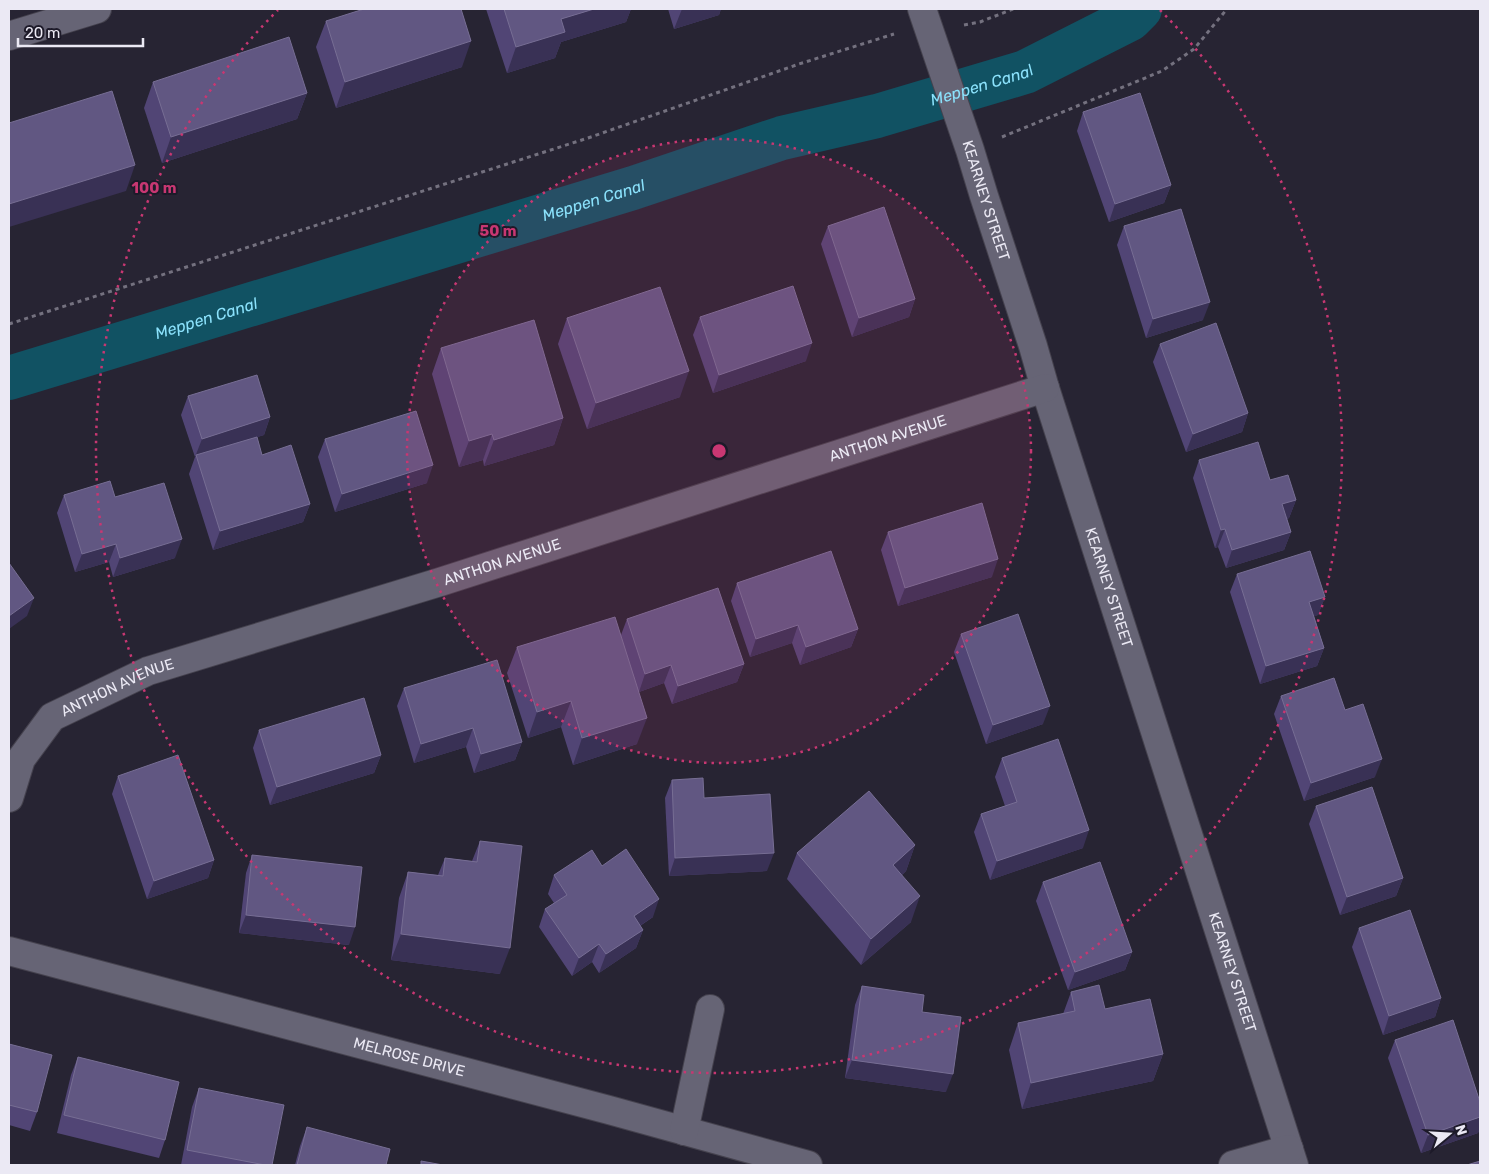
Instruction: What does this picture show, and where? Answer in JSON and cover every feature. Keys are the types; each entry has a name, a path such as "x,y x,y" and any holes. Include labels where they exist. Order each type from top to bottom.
{"street":[{"path":"9,36 97,9"},
{"name":"KEARNEY STREET","path":"922,9 1033,346 1292,1157"},
{"name":"ANTHON AVENUE","path":"9,798 21,759 52,717 148,671 440,582 1045,388"},
{"name":"MELROSE DRIVE","path":"9,951 808,1165"},
{"path":"684,1131 710,1009"},
{"path":"1233,1165 1292,1157"}],"path":[{"path":"972,24 1013,9"},
{"path":"968,145 1162,71 1194,49 1227,9"},
{"path":"9,324 588,138 790,67 892,34"}],"building":[{"path":"364,9 461,9 471,41 345,82 326,21"},
{"path":"504,9 594,9 561,19 565,32 516,47"},
{"path":"289,37 307,93 171,137 153,82"},
{"path":"112,91 135,165 9,204 9,123"},
{"path":"1140,93 1171,185 1115,204 1083,112"},
{"path":"884,207 915,299 859,318 828,226"},
{"path":"1181,209 1210,302 1153,319 1124,226"},
{"path":"793,286 812,343 719,375 700,317"},
{"path":"660,287 689,371 596,403 567,318"},
{"path":"534,320 563,418 494,440 492,434 469,441 441,348"},
{"path":"1216,323 1248,413 1193,434 1160,344"},
{"path":"257,375 270,417 202,439 188,396"},
{"path":"416,411 433,465 342,494 325,439"},
{"path":"257,437 262,455 291,445 310,504 220,531 196,455"},
{"path":"1258,442 1270,480 1288,475 1296,500 1282,504 1291,532 1232,550 1225,529 1221,530 1199,460"},
{"path":"110,481 115,497 164,483 182,539 120,558 116,544 82,554 64,495"},
{"path":"982,503 998,559 905,588 888,532"},
{"path":"831,551 858,629 806,647 798,625 756,639 737,583"},
{"path":"1310,551 1325,597 1309,602 1324,648 1266,666 1237,574"},
{"path":"9,563 34,598 9,616"},
{"path":"718,588 744,664 678,686 671,665 645,674 627,619"},
{"path":"1018,614 1050,706 993,725 961,634"},
{"path":"615,617 647,718 582,738 571,701 537,712 517,647"},
{"path":"497,660 522,742 481,754 473,728 421,744 404,688"},
{"path":"1334,678 1345,710 1363,704 1382,759 1311,783 1281,696"},
{"path":"364,698 381,755 277,787 259,730"},
{"path":"1058,739 1089,830 997,861 981,814 1017,802 1002,758"},
{"path":"178,755 214,860 154,881 118,776"},
{"path":"703,778 704,798 770,794 774,853 675,858 672,780"},
{"path":"1372,787 1403,878 1347,897 1316,806"},
{"path":"869,791 915,845 893,865 920,896 871,939 797,853"},
{"path":"480,841 522,846 510,948 401,934 408,872 443,876 445,858 477,862"},
{"path":"626,849 659,899 634,916 643,930 606,954 599,944 579,958 545,909 567,895 554,875 592,850 602,866"},
{"path":"252,855 362,867 355,927 246,915"},
{"path":"1100,862 1132,952 1075,972 1043,882"},
{"path":"1410,910 1441,998 1389,1016 1359,928"},
{"path":"1099,985 1105,1009 1150,999 1163,1054 1031,1083 1018,1023 1075,1011 1071,992"},
{"path":"862,986 924,995 922,1012 961,1017 953,1074 852,1060"},
{"path":"1453,1020 1480,1102 1480,1117 1428,1135 1395,1040"},
{"path":"9,1044 52,1055 37,1112 9,1105"},
{"path":"78,1057 179,1082 165,1140 64,1115"},
{"path":"199,1088 284,1105 272,1165 187,1150"},
{"path":"307,1127 390,1149 386,1165 297,1165"},
{"path":"421,1161 443,1165 421,1165"},
{"path":"1480,1161 1480,1165 1467,1165"}],"waterway":[{"name":"Meppen Canal","path":"9,378 633,188 782,138 877,116 1025,72 1130,19 1140,9"}]}
